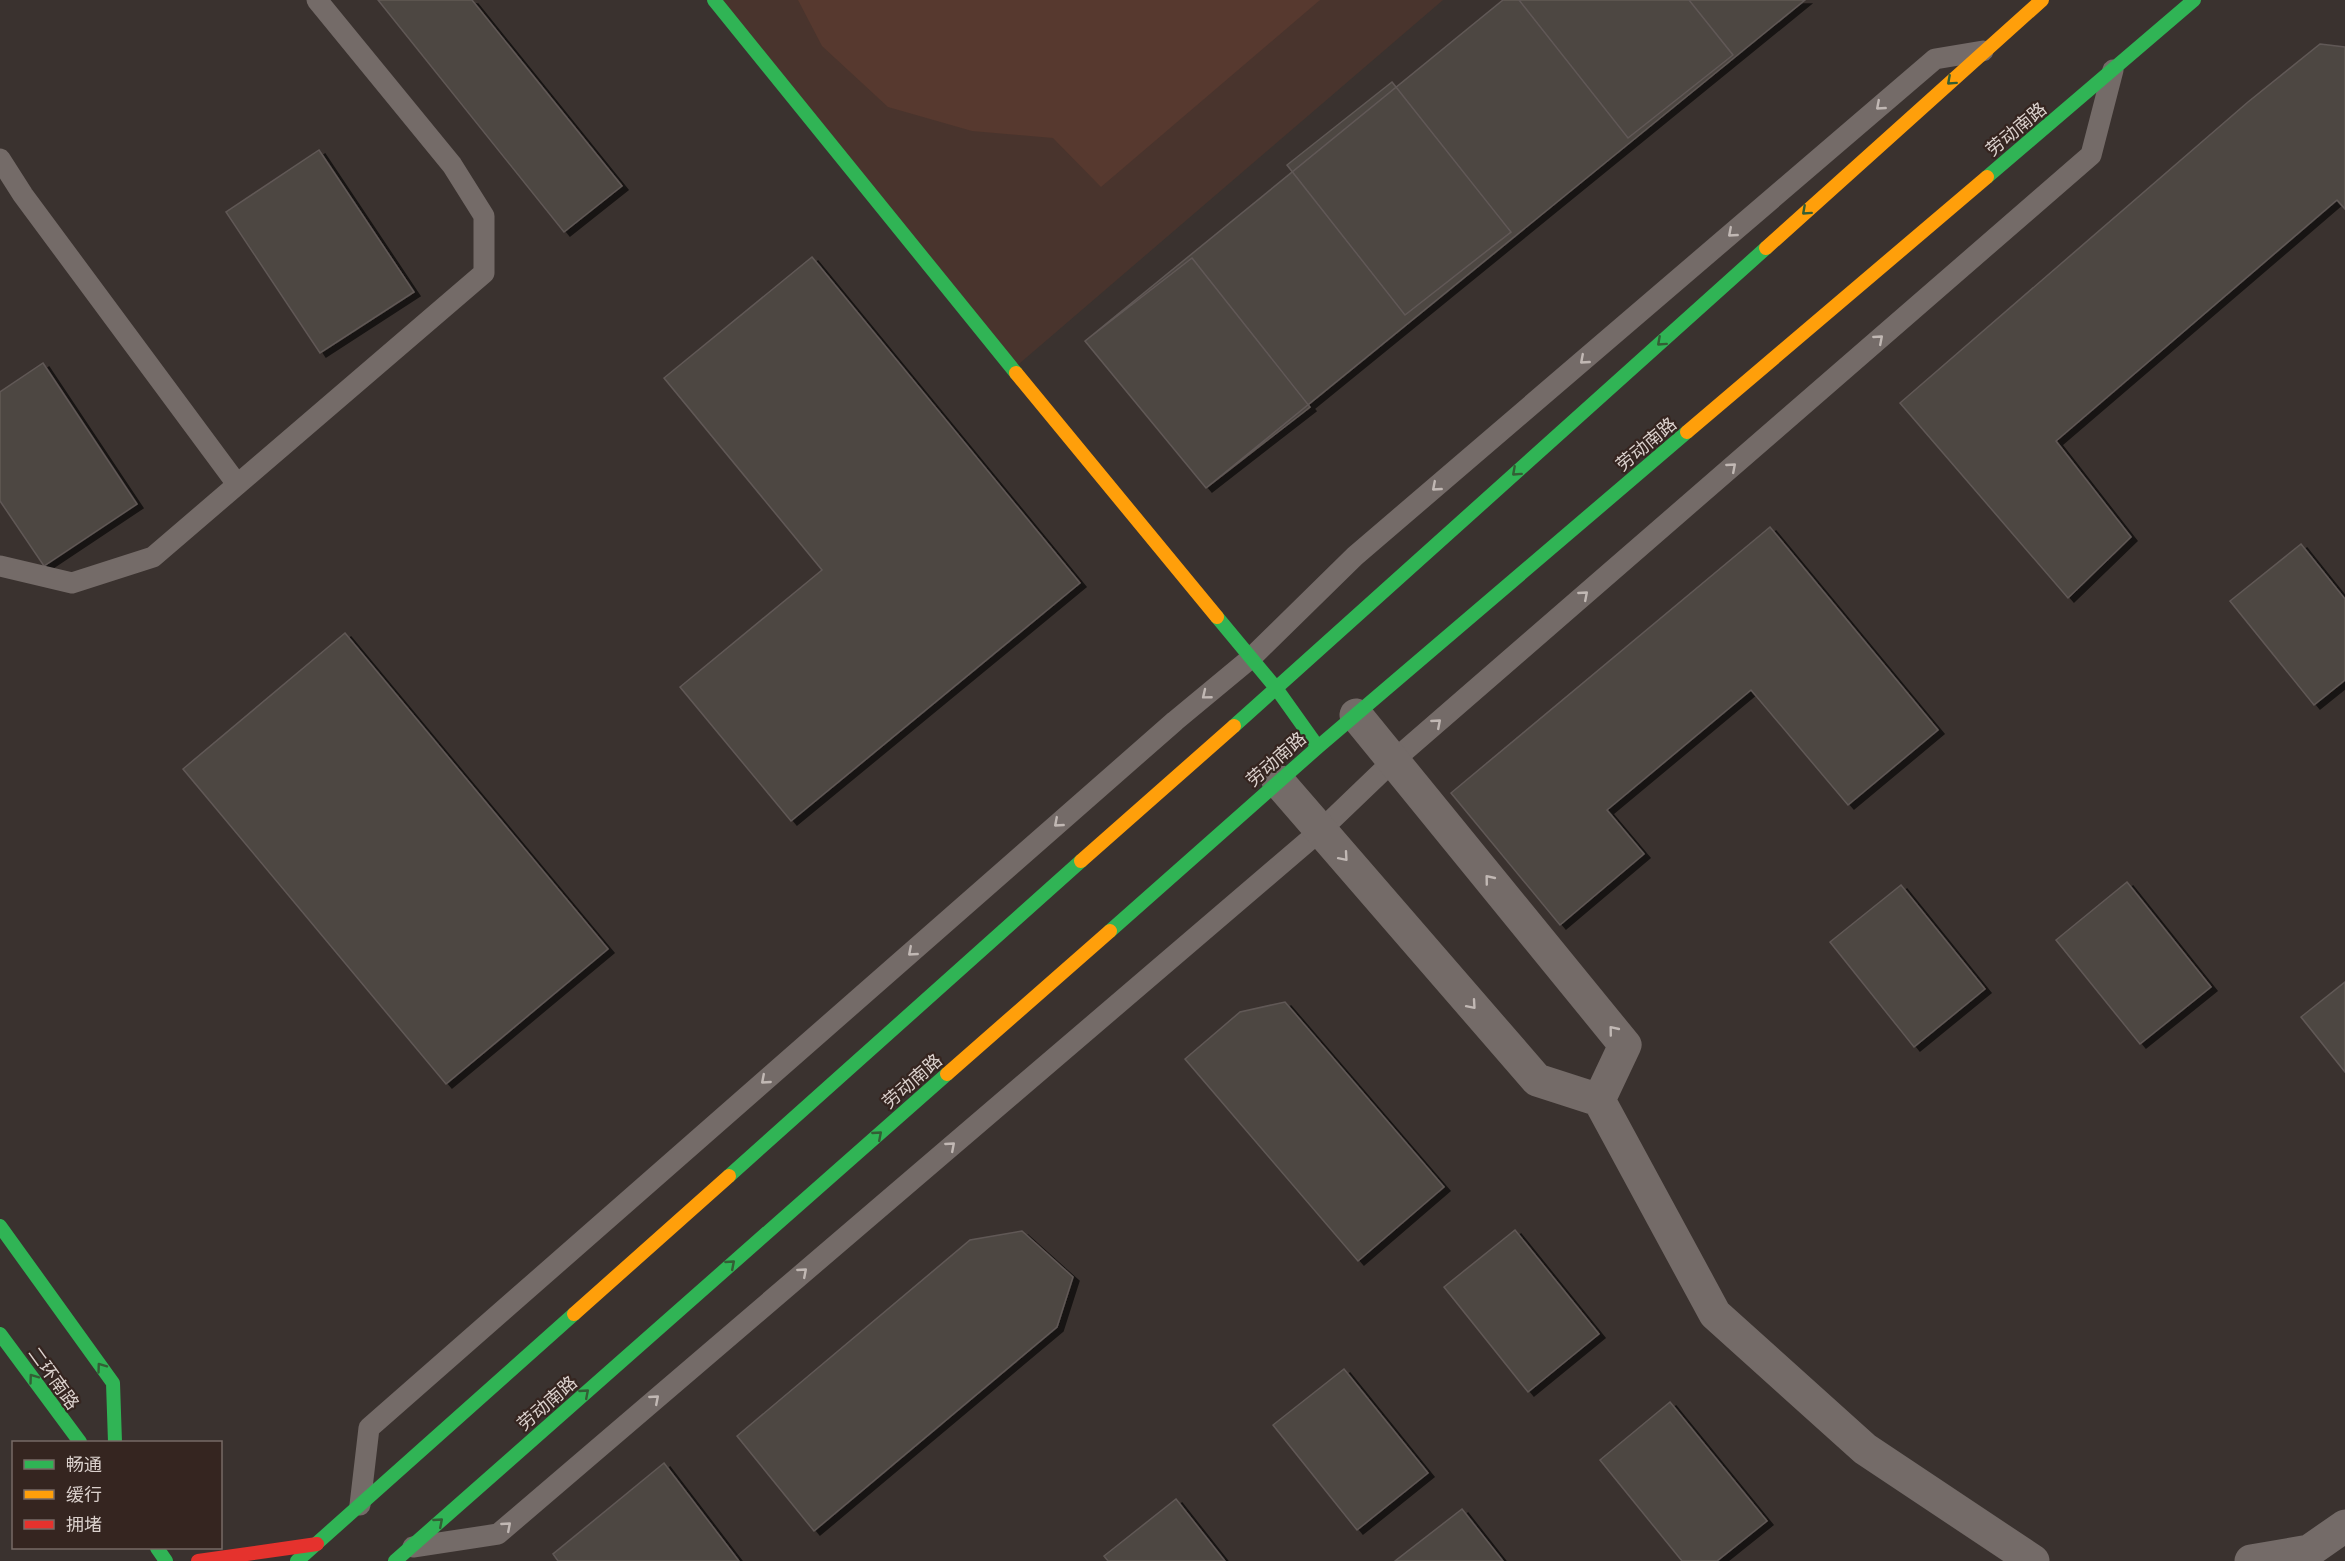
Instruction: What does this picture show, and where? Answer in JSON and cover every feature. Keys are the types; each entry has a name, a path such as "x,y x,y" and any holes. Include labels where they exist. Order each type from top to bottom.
{"main road":[{"path":"714,0 1012,369 1276,688 1318,747"},
{"path":"297,1561 1276,688 2042,0"},
{"name":"劳动南路","path":"403,1554 1278,781 2194,0"},
{"path":"0,1226 113,1383 115,1441"},
{"name":"二环南路","path":"0,1334 79,1441"},
{"path":"198,1561 317,1544"}],"street":[{"path":"1356,715 1625,1045 1599,1100"},
{"path":"1278,781 1537,1080 1599,1100 1716,1314 1865,1449 2033,1561"},
{"path":"2251,1561 2309,1551 2345,1526"}],"lane":[{"path":"0,566 72,583 153,557 484,273 484,216 452,165 317,0"},
{"path":"360,1505 369,1428 1157,736 1251,658 1355,556 1935,59 1984,51"},
{"path":"403,1554 498,1534 1321,830 1393,761 2091,155 2114,69"},
{"path":"0,159 23,195 237,484"}],"shaded area":[{"path":"714,0 1443,0 1013,369"},
{"path":"798,0 1320,0 1101,187 1053,138 972,131 888,107 822,46"}],"building":[{"path":"378,0 472,0 622,186 564,232"},
{"path":"1503,0 1805,0 1206,488 1085,341"},
{"path":"1519,0 1689,0 1733,55 1628,138"},
{"path":"2320,44 2345,47 2345,209 2337,200 2056,441 2131,537 2068,598 1900,403 2248,102"},
{"path":"1392,82 1511,232 1405,315 1287,165"},
{"path":"319,150 414,292 320,353 226,212"},
{"path":"812,257 1080,583 791,821 680,687 822,570 664,378"},
{"path":"1192,258 1310,407 1206,488 1085,341"},
{"path":"43,363 137,504 44,566 0,501 0,392"},
{"path":"1770,527 1938,730 1848,805 1751,690 1607,810 1644,854 1560,925 1451,793"},
{"path":"2301,544 2345,599 2345,680 2314,705 2230,601"},
{"path":"345,633 608,949 446,1084 183,769"},
{"path":"2127,882 2211,987 2140,1044 2056,940"},
{"path":"1901,885 1985,989 1914,1047 1830,942"},
{"path":"2345,982 2345,1072 2301,1017"},
{"path":"1285,1002 1444,1187 1358,1261 1185,1059 1240,1012"},
{"path":"1515,1230 1599,1334 1528,1392 1444,1287"},
{"path":"1022,1231 1073,1277 1057,1327 814,1531 737,1436 970,1240"},
{"path":"1344,1369 1428,1473 1357,1530 1273,1425"},
{"path":"1670,1402 1767,1521 1717,1561 1682,1561 1600,1460"},
{"path":"664,1463 739,1561 558,1561 553,1554"},
{"path":"1176,1499 1225,1561 1108,1561 1104,1556"},
{"path":"1462,1509 1503,1561 1395,1561"}],"traffic: fast":[{"path":"714,0 1016,373"},
{"path":"1987,177 2194,0"},
{"path":"1234,726 1766,248"},
{"path":"1110,931 1318,747 1687,432"},
{"path":"1217,617 1276,688 1318,747"},
{"path":"729,1176 1081,861"},
{"path":"395,1561 947,1074"},
{"path":"0,1226 113,1383 115,1441"},
{"path":"297,1561 574,1314"},
{"path":"0,1334 79,1441"},
{"path":"158,1549 166,1561"}],"traffic: slow":[{"path":"1766,248 2042,0"},
{"path":"1687,432 1987,177"},
{"path":"1016,373 1217,617"},
{"path":"1081,861 1234,726"},
{"path":"947,1074 1110,931"},
{"path":"574,1314 729,1176"}],"traffic: jam":[{"path":"198,1561 317,1544"}]}
